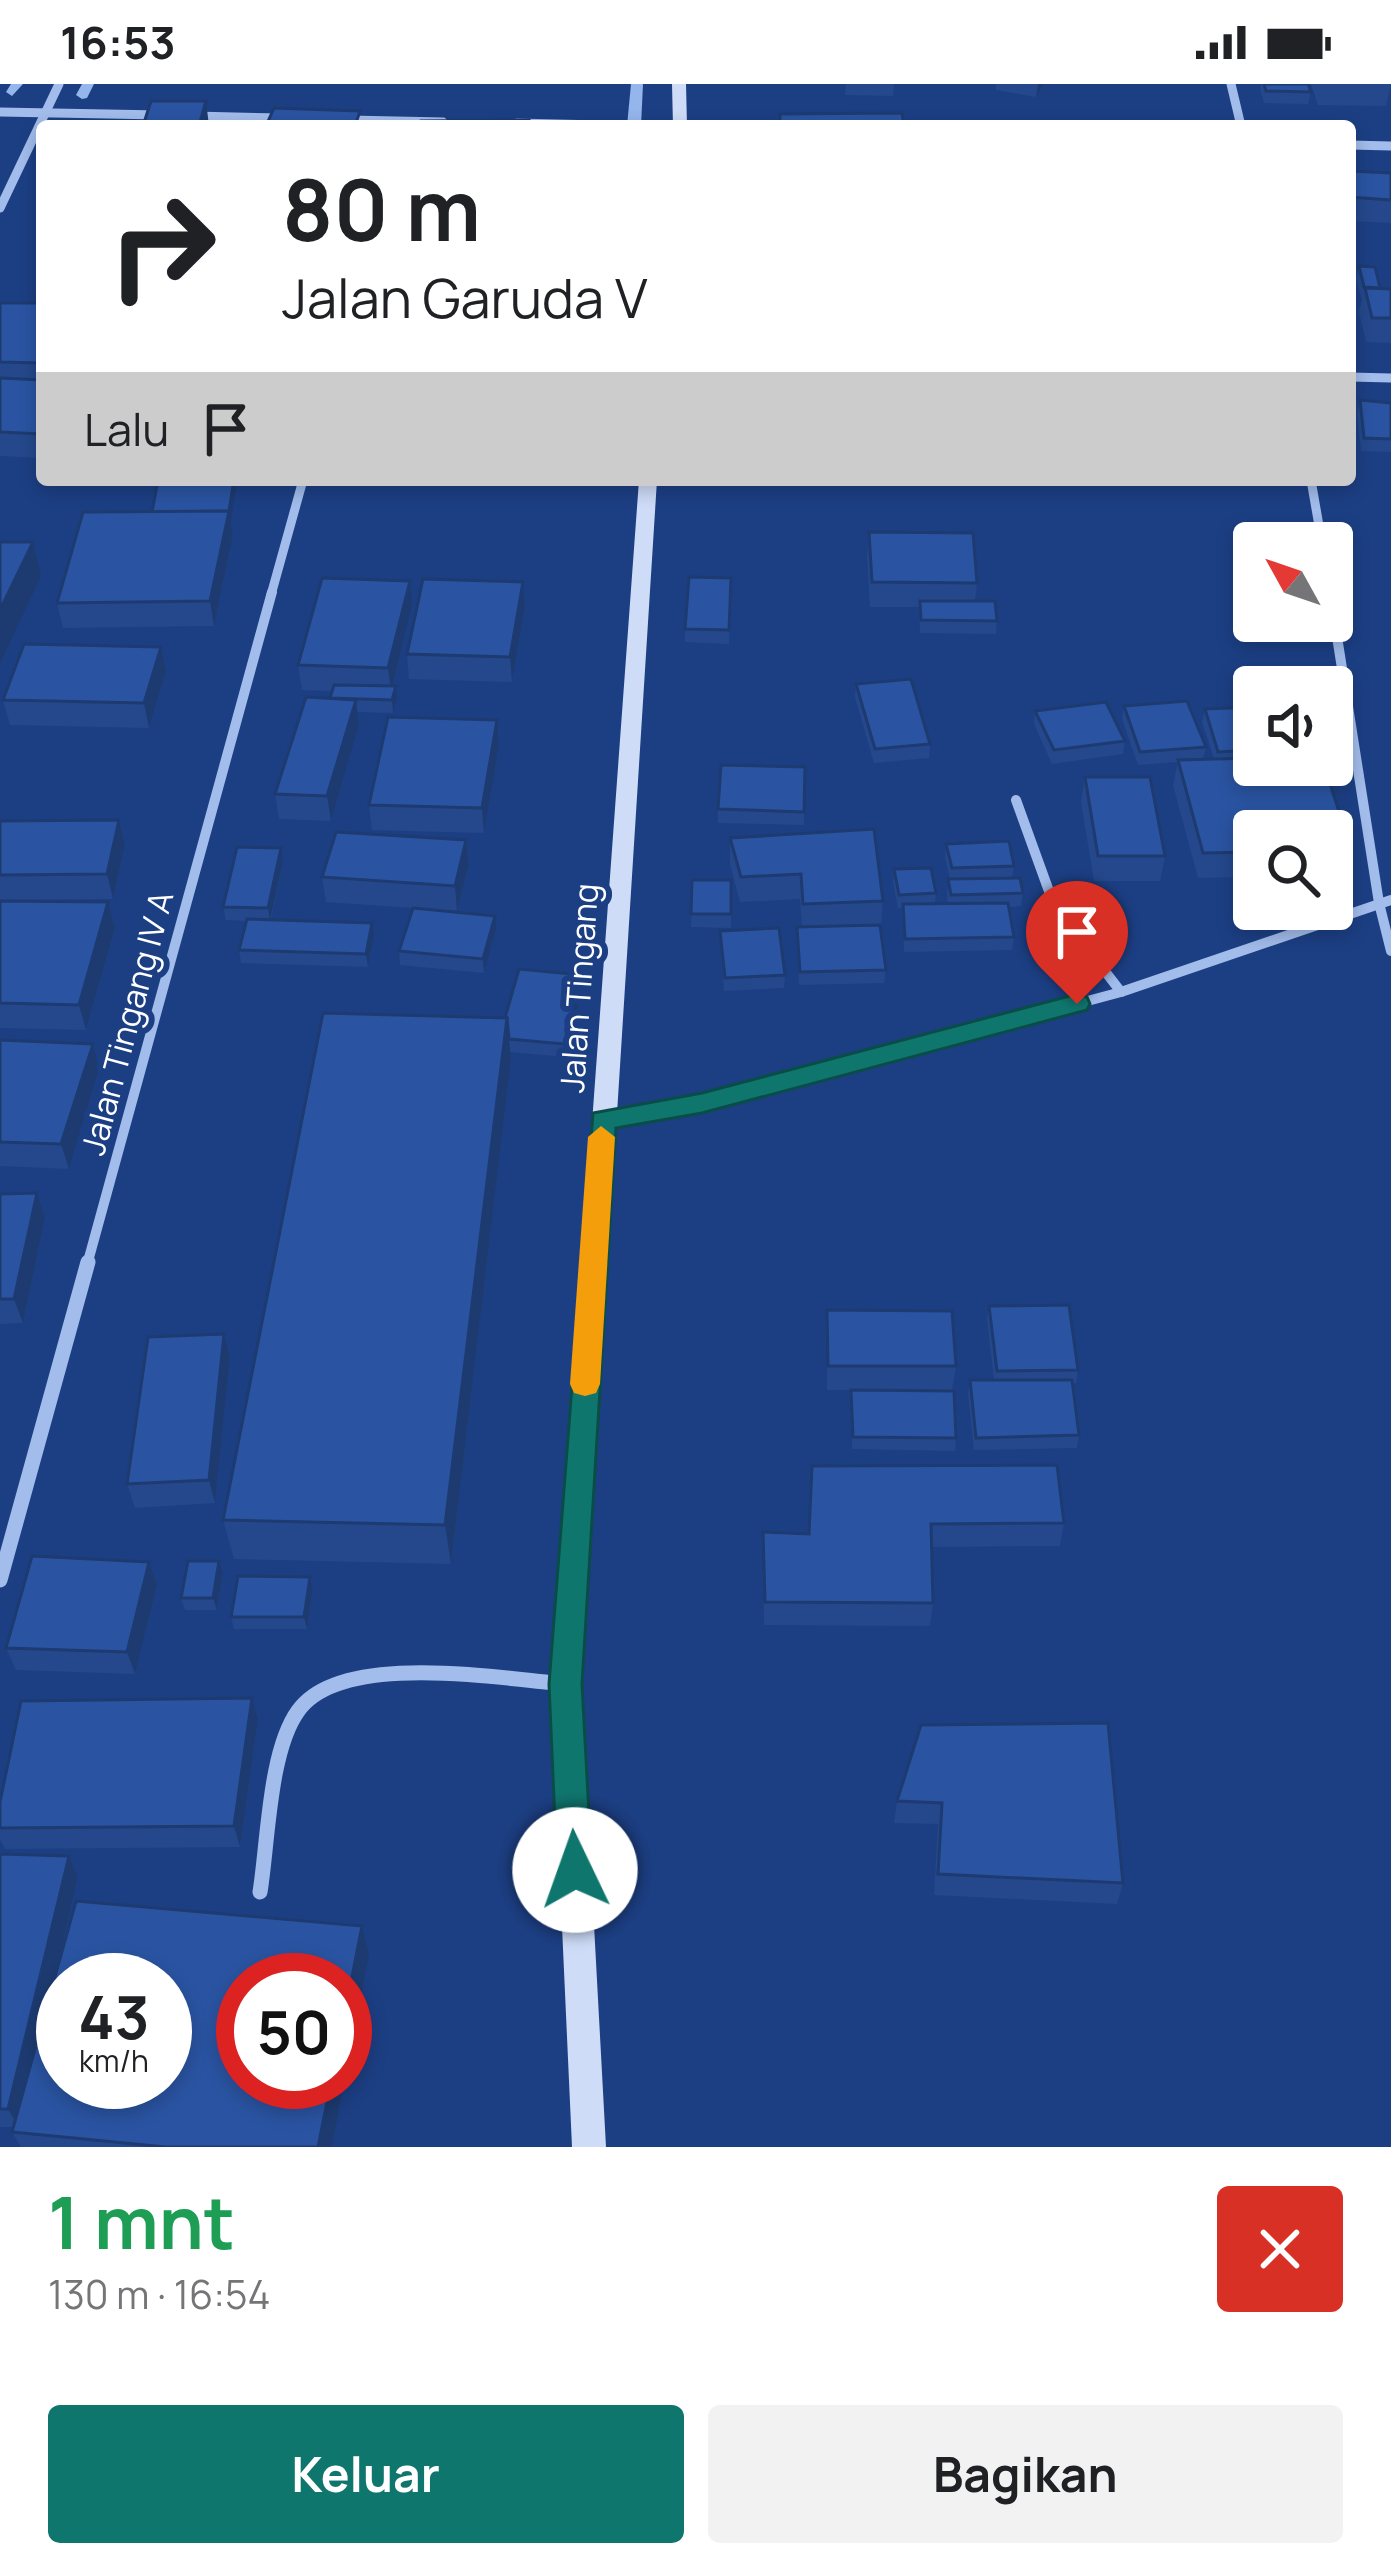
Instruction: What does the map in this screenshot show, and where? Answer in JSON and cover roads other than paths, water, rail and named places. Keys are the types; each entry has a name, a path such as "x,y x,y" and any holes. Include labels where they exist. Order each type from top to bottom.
{"main road":[{"path":"679,84 680,120"},
{"name":"Jalan Tingang","path":"589,2147 566,1684 648,486"}],"street":[{"path":"39,120 58,84"},
{"path":"1231,84 1240,120"},
{"path":"0,112 295,118"},
{"path":"339,119 356,120"},
{"path":"0,208 36,127"},
{"path":"1356,145 1391,146"},
{"path":"1356,377 1391,378"},
{"name":"Jalan Tingang IV A","path":"0,1580 301,486"},
{"path":"1312,486 1318,522"},
{"path":"1339,642 1391,951"},
{"path":"1016,800 1054,905 1121,992"},
{"path":"602,1120 723,1098 1121,992 1385,902"},
{"path":"260,1892 285,1745 298,1708 332,1683 383,1674 566,1684"}],"waterway":[{"path":"12,92 17,84"},
{"path":"82,95 88,84"},
{"path":"634,120 637,84"}]}
